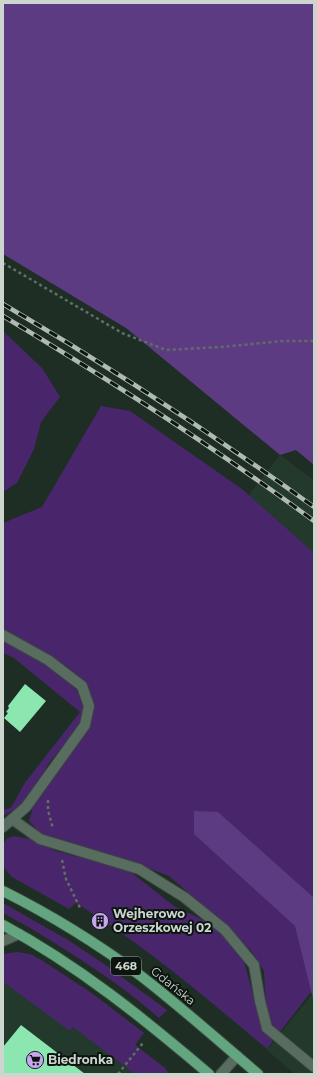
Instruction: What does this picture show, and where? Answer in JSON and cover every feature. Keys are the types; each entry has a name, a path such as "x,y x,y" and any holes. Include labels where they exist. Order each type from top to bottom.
{"main road":[{"name":"Gdańska","path":"3,891 26,903 94,944 140,976 176,1004 258,1074"},
{"name":"468","path":"3,925 82,973 146,1021 209,1074"}],"street":[{"path":"3,635 48,660 82,686 89,706 85,725 26,807 3,827"},
{"path":"12,819 40,839 139,869 184,897 225,930 254,965 260,1001 267,1028 314,1067"},
{"path":"3,941 19,934"},
{"path":"221,1074 237,1056"}],"path":[{"path":"3,263 122,333 166,350 283,341 314,341"},
{"path":"118,1074 144,1043"}],"shaded area":[{"path":"3,3 314,3 314,465 296,450 280,455 126,328 3,254"},
{"path":"3,331 42,368 60,397 41,422 34,449 17,483 3,492"},
{"path":"101,406 130,411 242,489 314,553 314,988 279,1033 268,1018 264,971 251,951 217,918 169,876 121,858 40,833 29,821 33,807 76,743 93,704 51,659 3,629 3,523 42,507"},
{"path":"280,455 314,480 314,564 244,501"},
{"path":"3,639 38,658 70,682 82,697 84,714 77,729 48,764 42,779 23,805 5,815 3,815 3,810 10,808 14,803 24,784 80,712 14,658 3,653"},
{"path":"194,811 218,812 314,898 314,999 295,926 194,834"},
{"path":"14,836 29,839 56,851 132,873 174,906 203,920 222,934 243,957 262,1028 273,1041 267,1049 174,972 101,919 76,903 69,909 12,877 4,868 3,845 6,839"},
{"path":"3,903 68,940 167,1010 159,1018 137,999 101,973 19,921 3,913"},
{"path":"17,952 30,954 43,961 93,994 144,1033 135,1045 165,1068 169,1074 3,1074 3,954"},
{"path":"17,952 30,954 43,961 93,994 144,1033 135,1045 165,1068 169,1074 135,1074 73,1027 70,1031 3,982 3,954"},
{"path":"314,992 314,1074 294,1074 267,1050"}],"building":[{"path":"25,684 46,701 20,732 4,718 8,713 6,712 9,708 8,706"},
{"name":"Wejherowo Orzeszkowej 02","path":"96,916 106,923 105,926 94,919"},
{"name":"Biedronka","path":"21,1025 85,1074 3,1074 3,1047"}],"railway":[{"path":"3,304 83,352 161,402 238,453 314,507"},
{"path":"3,316 200,440 314,521"}],"place":[{"name":"Wejherowo Orzeszkowej 02","path":"100,921"},
{"name":"Biedronka","path":"35,1060"}]}
